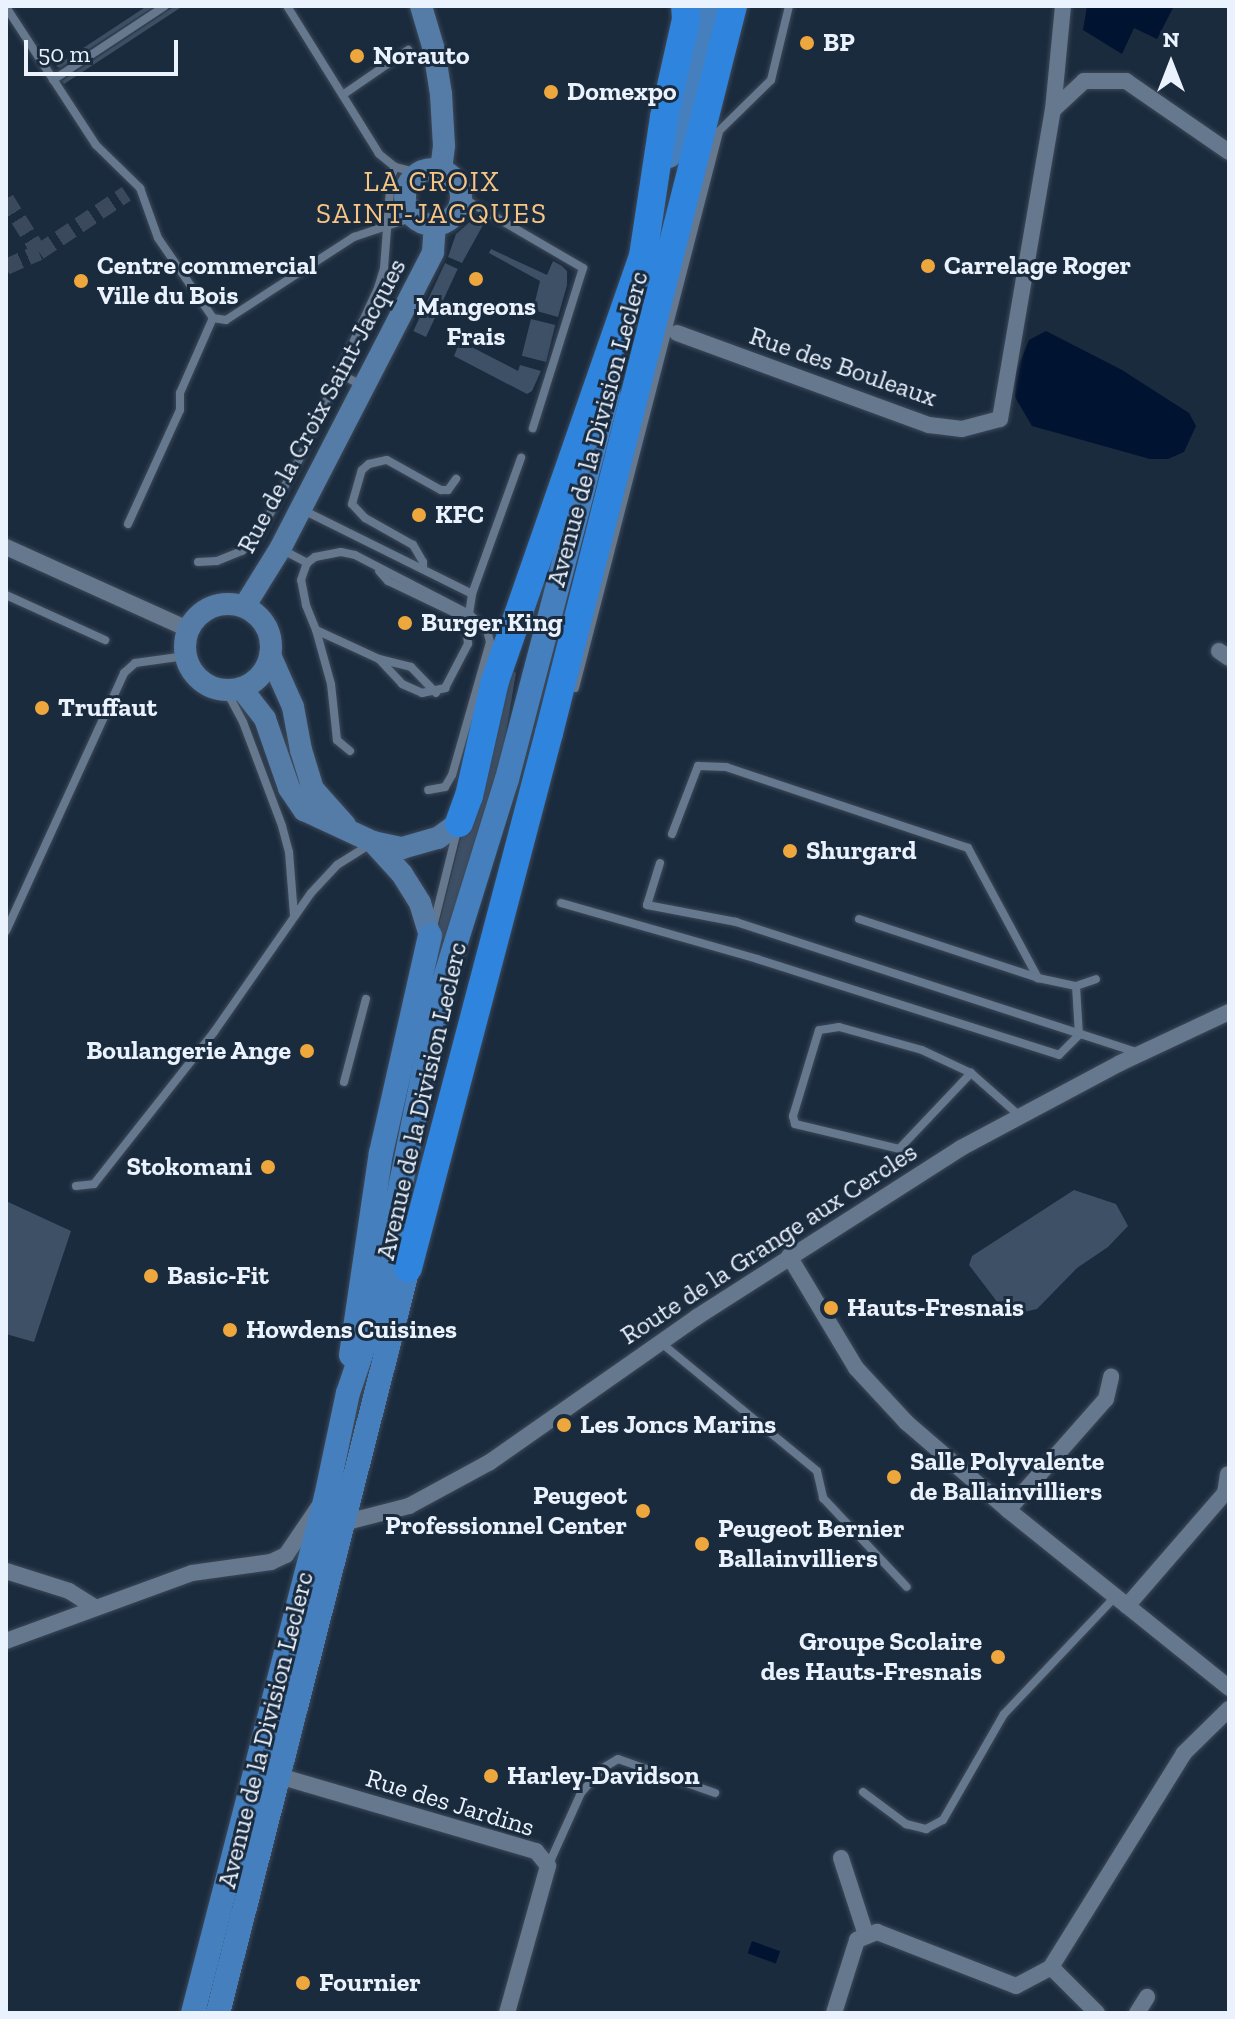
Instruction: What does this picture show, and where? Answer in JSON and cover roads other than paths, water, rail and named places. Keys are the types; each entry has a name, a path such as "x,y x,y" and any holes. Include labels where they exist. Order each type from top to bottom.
{"highway":[{"path":"459,823 469,796 495,681 643,256 664,117 686,19 685,6"},
{"name":"Avenue de la Division Leclerc","path":"408,1268 556,723 709,138 733,6"}],"main road":[{"name":"Avenue de la Division Leclerc","path":"193,2013 326,1497 348,1393 374,1316 439,997 507,779 707,6"},
{"path":"348,1393 355,1313 381,1153 430,935"},
{"name":"Avenue de la Division Leclerc","path":"218,2013 408,1268"}],"street":[{"path":"421,6 434,50 441,94 444,146 430,171 410,181 405,193 406,206 413,217 435,225 452,218 461,197 451,176 430,171"},
{"path":"1053,110 1063,6"},
{"path":"1053,110 1084,81 1126,81 1229,152"},
{"name":"Rue des Bouleaux","path":"677,333 929,425 962,429 1000,419 1053,110"},
{"name":"Rue de la Croix Saint-Jacques","path":"244,607 280,549 433,252 435,225"},
{"path":"6,547 188,629"},
{"path":"351,832 313,789 301,750 293,707 270,655 268,631 262,621 244,607 211,607 188,629 186,656 200,680 234,689 265,719 296,800 304,810 351,832 373,842 402,848 421,845 459,823"},
{"path":"234,689 260,675 270,655"},
{"path":"373,842 420,903 430,935"},
{"name":"Route de la Grange aux Cercles","path":"343,1523 409,1506 490,1462 659,1342 961,1148 1229,1012"},
{"path":"789,1256 856,1368 907,1423 1008,1510 1229,1688"},
{"path":"1008,1510 1106,1399 1111,1377"},
{"path":"1121,1601 1225,1493 1228,1474"},
{"path":"6,1641 192,1573 271,1562 286,1555 326,1497"},
{"path":"6,1571 69,1591 95,1607"},
{"path":"834,2013 857,1940 877,1932 1016,1986 1051,1967 1184,1753 1229,1709"},
{"name":"Rue des Jardins","path":"279,1776 536,1851 548,1866 507,2013"},
{"path":"841,1858 866,1935"},
{"path":"1051,1967 1097,2013"},
{"path":"1137,2013 1147,1997"}],"lane":[{"path":"53,80 165,6"},
{"path":"287,6 379,154 395,167 430,171"},
{"path":"571,703 709,138 771,80 789,6"},
{"path":"6,7 107,159 140,188 158,238 213,318 226,320 354,237 413,217"},
{"path":"344,94 408,50"},
{"path":"198,562 217,561 242,551 258,536 302,454 378,288 384,268 391,177 395,167"},
{"path":"461,197 583,268 533,428"},
{"path":"128,524 180,410 180,393 213,318"},
{"path":"338,373 364,385"},
{"path":"469,614 472,594 521,458"},
{"path":"423,569 423,562 413,545 365,518 352,504 362,470 369,464 387,460 441,490 448,490 456,479"},
{"path":"301,508 472,594"},
{"path":"280,549 307,563"},
{"path":"350,751 337,740 331,684 301,580 307,563 315,557 341,552 469,614 487,630 490,642 452,775 445,787 428,790"},
{"path":"372,565 388,581 461,616 466,624 468,644 445,688 436,693 422,693 402,684 379,659"},
{"path":"6,595 105,640"},
{"path":"316,630 379,659 411,667 436,693"},
{"path":"6,931 124,673 135,663 186,656"},
{"path":"234,689 289,852 294,915"},
{"path":"672,834 698,766 726,767 968,848 1038,978"},
{"path":"430,935 459,823"},
{"path":"76,1186 94,1184 214,1032 294,915 337,865 373,842"},
{"path":"660,863 647,905 736,922 1141,1054"},
{"path":"561,903 757,959 1059,1055 1079,1035 1076,986"},
{"path":"859,919 1038,978 1076,986 1096,979"},
{"path":"344,1082 366,999"},
{"path":"971,1073 899,1149 795,1124 793,1116 819,1030 839,1027 922,1050 971,1073 1020,1117"},
{"path":"659,1342 817,1471 823,1498 907,1587"},
{"path":"863,1792 906,1824 926,1829 943,1820 1004,1714 1121,1601"},
{"path":"548,1866 581,1793 603,1768 618,1759 715,1793"}],"tunnel":[{"path":"6,199 39,252 126,194"},
{"path":"6,267 39,252"}],"place":[{"name":"BP","path":"807,43"},
{"name":"Norauto","path":"357,56"},
{"name":"Domexpo","path":"551,92"},
{"name":"Carrelage Roger","path":"928,266"},
{"name":"Mangeons Frais","path":"476,279"},
{"name":"Centre commercial Ville du Bois","path":"81,281"},
{"name":"KFC","path":"419,515"},
{"name":"Burger King","path":"405,623"},
{"name":"Truffaut","path":"42,708"},
{"name":"Shurgard","path":"790,851"},
{"name":"Boulangerie Ange","path":"307,1051"},
{"name":"Stokomani","path":"268,1167"},
{"name":"Basic-Fit","path":"151,1276"},
{"name":"Hauts-Fresnais","path":"831,1308"},
{"name":"Howdens Cuisines","path":"230,1330"},
{"name":"Les Joncs Marins","path":"564,1425"},
{"name":"Salle Polyvalente de Ballainvilliers","path":"894,1477"},
{"name":"Peugeot Professionnel Center","path":"643,1511"},
{"name":"Peugeot Bernier Ballainvilliers","path":"702,1544"},
{"name":"Groupe Scolaire des Hauts-Fresnais","path":"998,1657"},
{"name":"Harley-Davidson","path":"491,1776"},
{"name":"Fournier","path":"303,1983"}],"district":[{"name":"LA CROIX SAINT-JACQUES","path":"432,198"}]}
